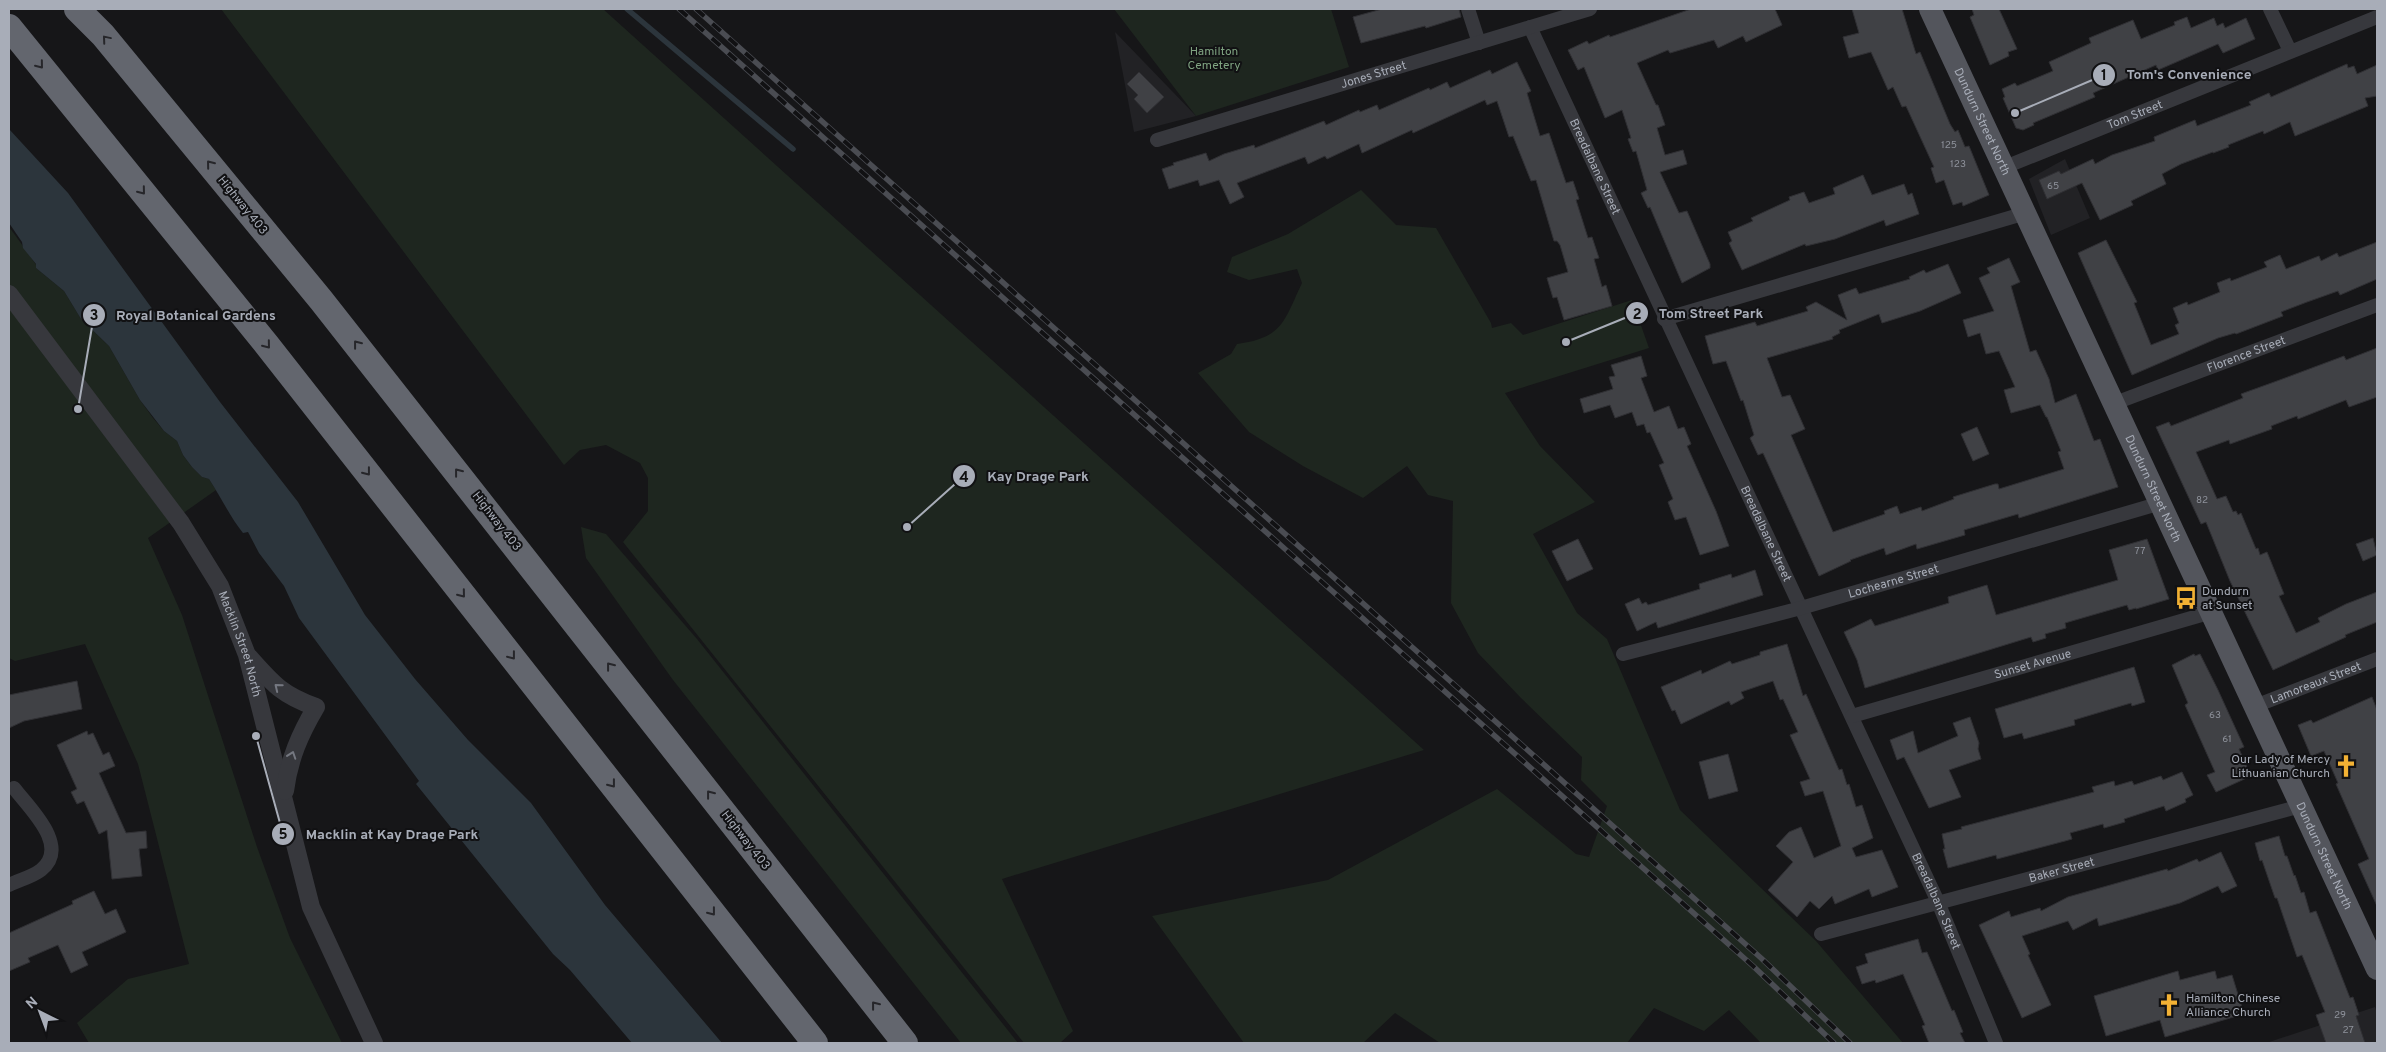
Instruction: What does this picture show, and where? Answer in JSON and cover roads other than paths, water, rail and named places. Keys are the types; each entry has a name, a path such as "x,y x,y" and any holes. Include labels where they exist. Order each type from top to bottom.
{"highway":[{"name":"Highway 403","path":"77,9 103,35 321,300 499,524 905,1043"},
{"path":"9,27 267,345 815,1043"}],"main road":[{"name":"Dundurn Street North","path":"1930,9 2377,969"}],"street":[{"path":"1468,9 1479,43"},
{"name":"Jones Street","path":"1157,140 1590,9"},
{"path":"2270,9 2290,51"},
{"name":"Tom Street","path":"2005,167 2377,17"},
{"name":"Breadalbane Street","path":"1530,27 1664,319 1938,902 1996,1043"},
{"path":"1664,319 2026,212"},
{"name":"Macklin Street North","path":"9,294 181,523 220,586 247,655 311,907 374,1043"},
{"name":"Florence Street","path":"2115,403 2377,305"},
{"name":"Lochearne Street","path":"1623,654 1801,608 2161,503"},
{"name":"Sunset Avenue","path":"1852,716 2212,612"},
{"path":"247,655 271,682 292,698 316,707 299,735 288,769 284,803"},
{"name":"Lamoreaux Street","path":"2255,706 2377,659"},
{"path":"9,885 40,871 47,863 52,844 49,834 14,788"},
{"name":"Baker Street","path":"1821,934 2302,806"}],"waterway":[{"path":"627,9 793,149"}],"railway":[{"path":"679,9 1753,966 1834,1043"},
{"path":"696,9 1761,958 1850,1043"}],"place":[{"name":"Tom's Convenience","path":"2015,113"},
{"name":"Tom Street Park","path":"1566,342"},
{"name":"Royal Botanical Gardens","path":"78,409"},
{"name":"Kay Drage Park","path":"907,527"},
{"name":"Dundurn at Sunset","path":"2186,598"},
{"name":"Macklin at Kay Drage Park","path":"256,736"},
{"name":"Our Lady of Mercy Lithuanian Church","path":"2346,766"},
{"name":"Hamilton Chinese Alliance Church","path":"2169,1005"}],"park label":[{"name":"Hamilton Cemetery","path":"1214,58"}]}
